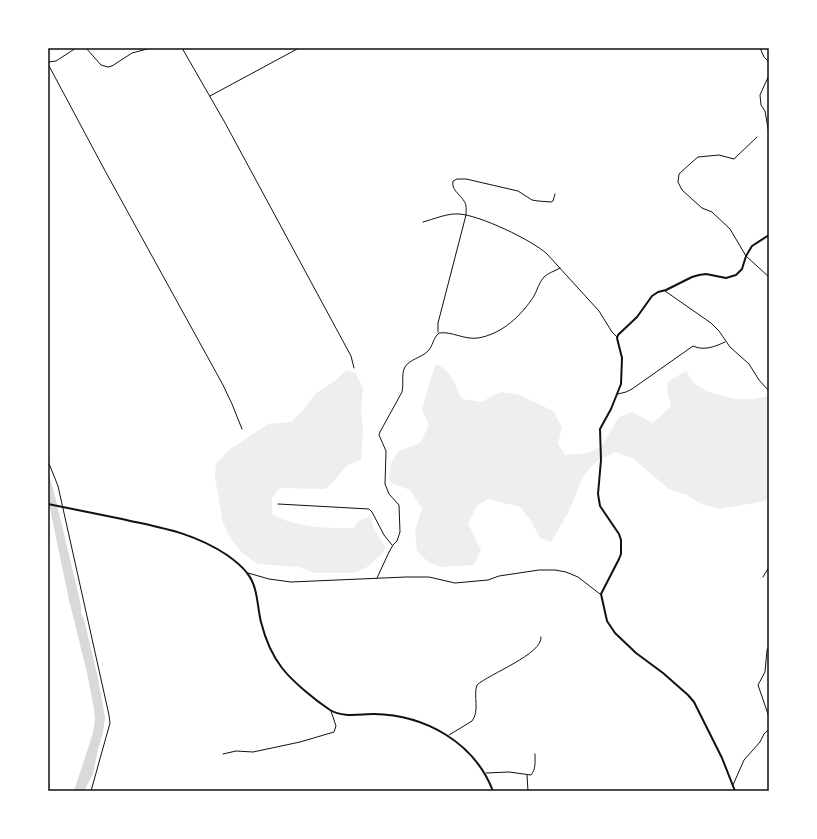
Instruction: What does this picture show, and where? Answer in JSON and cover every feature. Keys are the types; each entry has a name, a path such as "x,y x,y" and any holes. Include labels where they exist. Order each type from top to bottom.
{"street":[{"path":"735,791 719,752 694,702 663,673 636,653 615,633 604,615 601,594 621,554 621,540 619,534 600,506 598,494 601,460 600,429 618,394 621,384 622,358 617,338 620,332 637,318 652,296 658,292 699,275 706,274 726,278 731,277 742,269 746,256 752,246 769,234"},
{"path":"48,504 176,531 192,536 214,547 232,559 247,572 255,590 261,622 265,634 278,662 294,680 331,711 348,715 373,714 404,717 427,724 449,736 485,773 493,791"}],"lane":[{"path":"48,62 58,59 76,48"},
{"path":"86,48 102,66 108,67 132,54 151,48"},
{"path":"182,48 351,356 354,368"},
{"path":"209,97 299,48"},
{"path":"760,48 764,57 769,62"},
{"path":"48,64 223,385 242,429"},
{"path":"769,74 760,99 765,111 769,134"},
{"path":"757,137 734,159 716,155 698,157 694,159 679,174 678,178 680,186 689,197 702,208 712,212 730,229 746,256 769,277"},
{"path":"439,333 438,323 466,215 465,202 452,185 453,181 455,179 466,179 518,191 532,200 538,201 551,202 553,201 555,194"},
{"path":"423,222 453,214 466,215 503,228 538,246 560,268 599,312 617,338"},
{"path":"377,578 393,545 398,541 400,532 399,505 389,494 385,484 386,451 380,432 402,392 404,386 405,367 429,350 436,335 439,333 468,338 481,337 498,332 528,304 539,288 543,278 560,268"},
{"path":"664,290 711,322 719,330 726,341 749,364 769,391"},
{"path":"618,394 632,389 690,347 693,346 702,349 726,341"},
{"path":"48,461 55,477 110,715 110,723 91,791"},
{"path":"278,504 369,509 384,535 393,545"},
{"path":"763,577 769,567"},
{"path":"247,572 269,579 291,582 429,577 455,583 488,580 498,576 539,570 555,570 566,572 578,577 601,594"},
{"path":"449,736 472,721 474,718 477,685 524,658 540,644 542,641 541,637"},
{"path":"769,646 767,650 765,672 758,685 769,716"},
{"path":"223,754 236,751 253,752 300,742 334,732 336,726 331,711"},
{"path":"733,785 744,760 769,729"},
{"path":"485,773 504,772 531,775 534,772 535,754"},
{"path":"527,775 528,791"}],"shaded area":[{"path":"436,364 449,374 462,399 481,402 501,392 520,395 553,411 562,427 558,444 565,455 588,453 602,446 619,417 632,412 653,423 671,406 667,382 686,371 695,384 709,392 735,399 754,399 769,396 769,500 720,509 701,504 687,495 669,489 632,458 615,452 597,461 584,475 568,513 551,542 540,538 531,521 520,507 488,499 477,506 468,523 481,550 474,565 441,567 428,562 417,551 415,531 422,508 410,490 391,483 389,476 391,463 399,451 420,443 429,425 422,410"},
{"path":"346,370 355,373 363,388 361,409 363,428 361,460 347,465 335,480 325,489 280,488 272,497 272,514 290,522 334,528 354,528 357,522 370,516 374,529 385,547 383,553 367,567 355,573 315,573 299,567 257,564 241,552 231,539 223,523 215,477 216,464 229,450 268,424 291,422 303,410 316,393 335,381"},
{"path":"48,472 98,678 105,717 103,733 93,774 84,791 74,791 93,733 95,720 94,709 48,499"}]}
